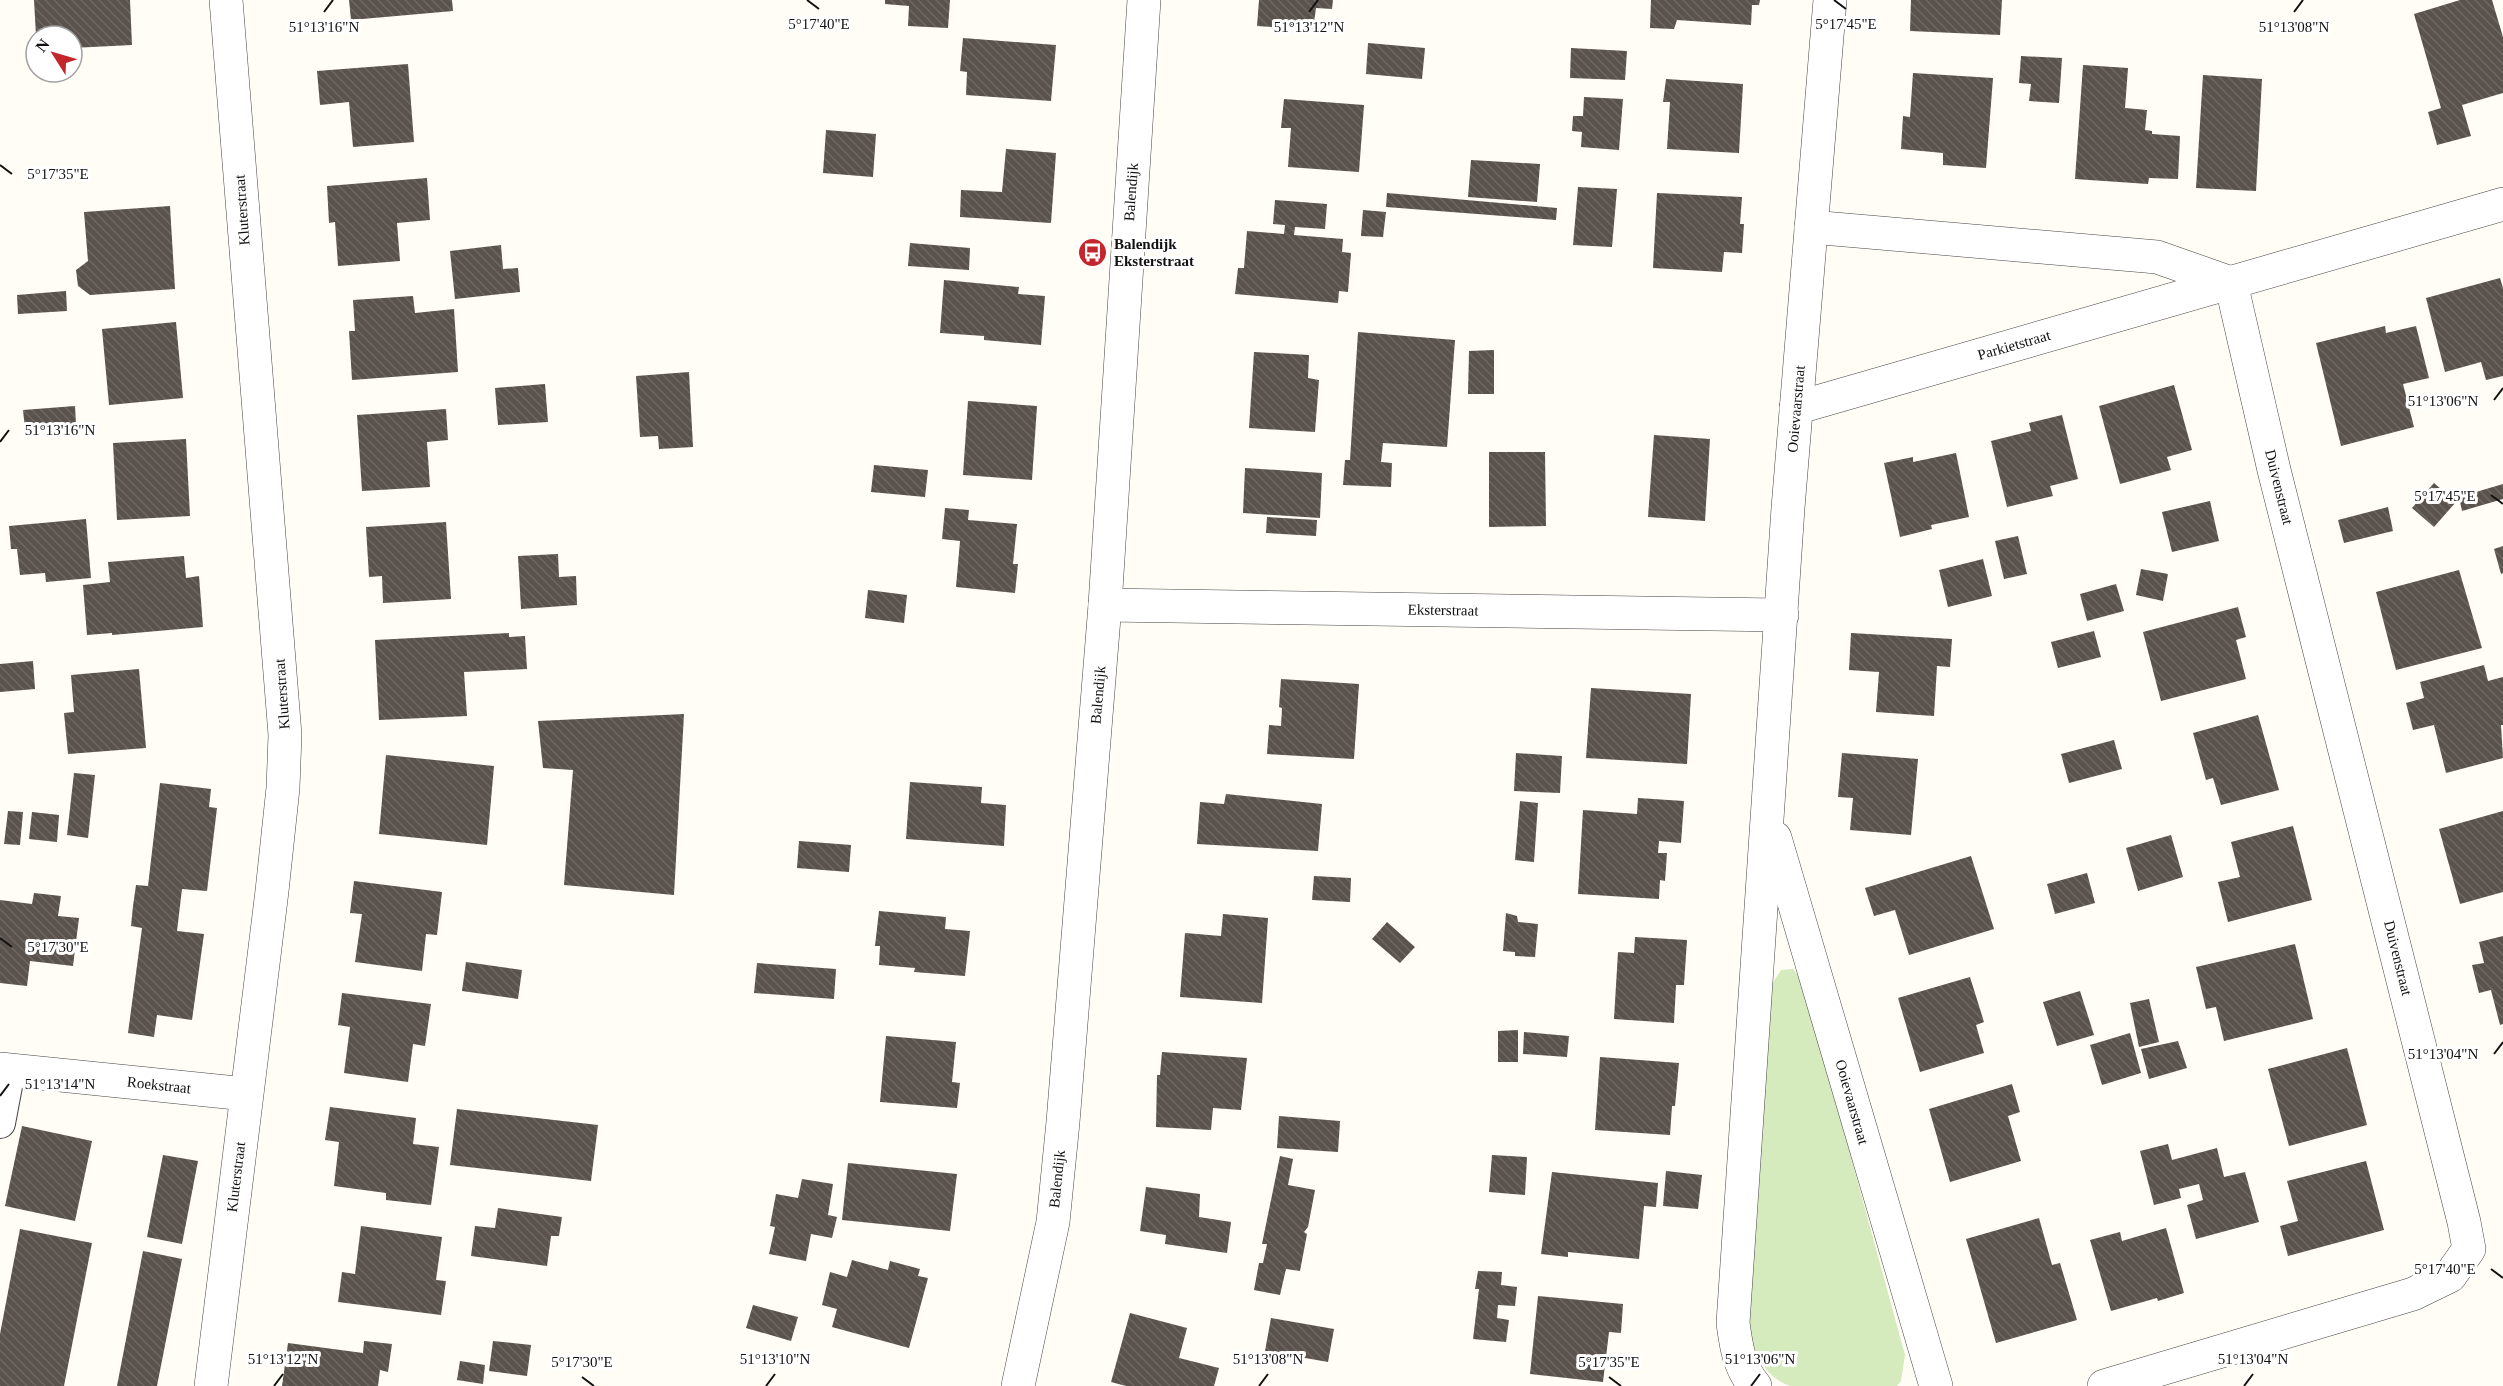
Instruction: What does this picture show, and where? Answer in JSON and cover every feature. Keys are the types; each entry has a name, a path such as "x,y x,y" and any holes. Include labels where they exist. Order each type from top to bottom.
{"street":[{"name":"Kluterstraat","path":"211,1386 272,891 283,788 285,735 226,0"},
{"name":"Balendijk","path":"1018,1386 1053,1222 1063,1122 1105,605 1144,0"},
{"name":"Ooievaarstraat","path":"1755,1386 1747,1377 1737,1353 1733,1323 1796,408 1830,0"},
{"name":"Parkietstraat","path":"1796,408 2503,204"},
{"path":"1811,227 2157,257 2231,282"},
{"name":"Duivenstraat","path":"2104,1386 2413,1294 2450,1276 2469,1249 2274,470 2231,282"},
{"name":"Eksterstraat","path":"1105,605 1782,615"},
{"name":"Ooievaarstraat","path":"1769,818 1936,1386"},
{"name":"Roekstraat","path":"5,1069 246,1094"},
{"path":"0,1123 5,1069"}],"green space":[{"path":"1793,969 1803,982 1905,1355 1901,1381 1897,1386 1790,1386 1780,1382 1766,1369 1746,1326 1772,984 1781,970"}],"building":[{"path":"34,0 130,0 132,45 84,47 84,24 35,24"},
{"path":"349,0 452,0 453,11 351,20"},
{"path":"885,0 950,0 948,28 908,26 909,6 885,4"},
{"path":"1259,0 1333,0 1332,9 1316,8 1313,30 1257,26"},
{"path":"1651,0 1760,0 1759,5 1752,5 1751,25 1677,20 1674,29 1650,28"},
{"path":"1911,0 2002,0 2000,35 1910,31"},
{"path":"2460,0 2492,0 2503,37 2503,93 2462,105 2471,136 2437,145 2428,112 2441,108 2414,14"},
{"path":"963,38 1056,45 1051,101 966,95 967,72 960,71"},
{"path":"1368,43 1425,48 1422,79 1366,74"},
{"path":"1571,48 1627,51 1625,80 1570,78"},
{"path":"2021,56 2062,58 2059,103 2029,101 2031,84 2019,83"},
{"path":"408,64 414,142 353,147 349,102 320,105 317,71"},
{"path":"2083,65 2128,68 2125,108 2147,110 2145,130 2152,131 2152,134 2180,136 2178,179 2149,178 2148,184 2075,179"},
{"path":"1913,73 1993,78 1986,168 1943,165 1943,153 1901,149 1903,116 1910,117"},
{"path":"2203,75 2262,79 2256,191 2196,188"},
{"path":"1666,79 1743,84 1739,153 1667,149 1670,102 1663,102"},
{"path":"1584,97 1623,99 1619,150 1581,147 1582,132 1572,131 1573,116 1583,116"},
{"path":"1284,99 1364,105 1359,172 1288,167 1291,128 1281,128"},
{"path":"826,130 876,134 873,177 823,173"},
{"path":"1006,149 1056,153 1051,223 960,217 961,190 1002,192"},
{"path":"1471,160 1540,164 1537,202 1468,197"},
{"path":"427,178 430,220 397,223 400,261 338,266 335,222 329,223 327,186"},
{"path":"1578,187 1617,189 1612,247 1573,245"},
{"path":"1387,193 1557,208 1556,220 1386,207"},
{"path":"1657,193 1742,197 1740,224 1744,224 1742,253 1724,252 1722,272 1653,268"},
{"path":"1275,200 1327,204 1325,229 1295,227 1294,235 1343,239 1342,252 1351,253 1348,292 1339,291 1338,303 1235,294 1238,268 1244,268 1247,231 1284,234 1285,225 1273,224"},
{"path":"170,206 175,289 90,295 78,286 76,270 88,261 84,212"},
{"path":"1363,210 1386,212 1383,237 1361,236"},
{"path":"910,243 970,248 969,270 908,266"},
{"path":"501,245 503,269 518,268 520,292 455,299 450,251"},
{"path":"2500,278 2503,288 2503,376 2486,380 2481,362 2445,372 2426,298"},
{"path":"944,280 1019,287 1018,294 1045,296 1041,345 984,340 984,336 940,333"},
{"path":"66,291 67,311 18,314 17,295"},
{"path":"413,296 415,313 454,309 458,372 352,380 349,331 355,331 353,300"},
{"path":"176,322 183,398 109,405 102,329"},
{"path":"2385,326 2386,333 2416,326 2429,378 2403,384 2414,427 2341,446 2316,343"},
{"path":"1358,332 1455,340 1447,447 1383,443 1381,462 1392,463 1391,487 1343,485 1345,460 1350,460"},
{"path":"1494,350 1494,394 1468,394 1469,351"},
{"path":"1254,352 1309,355 1308,378 1319,380 1315,432 1249,428"},
{"path":"689,372 693,447 659,449 658,436 640,437 636,376"},
{"path":"545,384 548,422 498,425 495,388"},
{"path":"2174,385 2192,450 2167,457 2171,470 2120,484 2099,406"},
{"path":"968,401 1037,406 1032,480 963,475"},
{"path":"75,406 76,424 25,429 23,410"},
{"path":"446,409 448,440 427,442 430,487 362,491 357,415"},
{"path":"2062,415 2078,479 2050,486 2053,496 2007,507 1991,441 2031,431 2029,423"},
{"path":"1654,435 1710,439 1705,521 1648,517"},
{"path":"186,439 190,516 117,520 113,443"},
{"path":"1489,452 1545,452 1546,526 1489,527"},
{"path":"1956,453 1969,517 1931,525 1932,529 1900,537 1884,463 1913,457 1913,462"},
{"path":"874,465 928,470 925,497 871,492"},
{"path":"1245,468 1322,473 1320,518 1243,513"},
{"path":"2434,483 2456,502 2434,527 2412,508"},
{"path":"2503,484 2503,499 2462,511 2459,497"},
{"path":"2210,501 2219,541 2172,552 2162,512"},
{"path":"2388,507 2393,531 2344,543 2338,520"},
{"path":"945,508 969,510 968,520 1017,524 1013,564 1018,564 1015,593 956,587 960,541 942,539"},
{"path":"1267,517 1317,520 1316,536 1266,533"},
{"path":"86,519 91,578 46,582 45,573 20,575 17,549 11,549 9,526"},
{"path":"446,522 451,599 383,603 382,576 369,577 366,527"},
{"path":"2018,536 2027,574 2004,579 1995,541"},
{"path":"2503,546 2503,573 2501,574 2494,549"},
{"path":"558,554 559,577 576,576 577,605 521,609 518,556"},
{"path":"184,556 186,578 199,576 203,627 87,635 83,585 110,582 108,562"},
{"path":"1983,559 1992,596 1948,607 1939,570"},
{"path":"2141,569 2168,574 2163,601 2136,595"},
{"path":"2459,570 2482,648 2396,670 2376,592"},
{"path":"2116,584 2124,611 2087,621 2080,594"},
{"path":"868,590 907,595 904,623 865,618"},
{"path":"2238,607 2246,637 2236,640 2246,679 2161,701 2143,632"},
{"path":"2094,631 2101,657 2058,668 2051,642"},
{"path":"509,633 509,637 525,636 527,669 464,672 467,716 379,720 375,640"},
{"path":"1851,633 1952,639 1950,667 1937,666 1934,716 1876,712 1879,672 1849,670"},
{"path":"33,661 35,689 0,692 0,664"},
{"path":"2484,665 2488,681 2503,677 2503,725 2501,725 2503,758 2446,773 2434,725 2413,730 2406,703 2424,698 2420,682"},
{"path":"139,669 146,748 68,754 64,713 74,712 71,675"},
{"path":"1281,679 1359,684 1354,759 1267,754 1269,725 1281,726 1282,708 1279,707"},
{"path":"1591,688 1691,694 1687,764 1586,758"},
{"path":"684,714 674,895 564,885 573,770 543,768 538,721"},
{"path":"2258,715 2279,790 2221,805 2213,778 2206,780 2193,733"},
{"path":"2114,740 2122,769 2069,783 2061,754"},
{"path":"1516,753 1562,756 1560,793 1514,791"},
{"path":"1842,753 1918,759 1911,835 1850,830 1853,798 1838,797"},
{"path":"386,755 494,766 487,845 379,834"},
{"path":"74,773 95,775 88,838 67,835"},
{"path":"910,782 982,787 981,803 1006,805 1004,846 906,839"},
{"path":"160,783 211,789 209,807 217,808 207,891 182,889 177,931 204,934 192,1020 157,1015 154,1037 128,1033 142,928 131,926 133,906 136,885 148,886"},
{"path":"1226,794 1322,804 1318,851 1197,844 1200,802 1224,804"},
{"path":"1638,798 1684,801 1681,843 1659,841 1658,853 1667,853 1665,881 1660,880 1659,899 1578,894 1583,810 1637,814"},
{"path":"1520,801 1538,803 1534,862 1515,860"},
{"path":"8,811 23,812 20,845 4,844"},
{"path":"2503,811 2503,892 2460,904 2439,829"},
{"path":"32,812 59,815 57,842 29,839"},
{"path":"2293,826 2312,900 2228,922 2218,882 2240,877 2231,842"},
{"path":"2171,835 2183,877 2138,891 2126,848"},
{"path":"799,841 851,845 849,872 797,868"},
{"path":"1971,856 1994,929 1909,955 1895,910 1874,916 1865,888"},
{"path":"2087,873 2095,903 2055,914 2047,884"},
{"path":"1314,876 1351,878 1350,902 1312,900"},
{"path":"354,881 442,892 437,935 426,934 422,971 355,962 362,914 350,913"},
{"path":"34,893 61,896 58,916 79,918 73,966 30,961 27,986 0,983 0,900 32,904"},
{"path":"879,911 946,917 945,929 970,931 965,976 914,972 915,968 879,965 880,946 875,946"},
{"path":"1506,913 1517,916 1518,922 1538,924 1535,957 1515,956 1515,952 1503,951"},
{"path":"1223,914 1268,918 1262,1003 1180,997 1185,933 1221,936"},
{"path":"1387,922 1415,947 1400,963 1372,939"},
{"path":"2503,936 2503,1024 2500,1025 2491,990 2479,993 2472,965 2484,963 2479,942"},
{"path":"1635,937 1687,940 1684,985 1676,985 1674,1023 1614,1019 1618,952 1634,953"},
{"path":"2295,944 2313,1019 2224,1041 2216,1007 2206,1009 2196,967"},
{"path":"466,962 522,970 518,999 462,991"},
{"path":"757,963 836,969 834,999 754,993"},
{"path":"1970,977 1984,1022 1976,1025 1984,1053 1920,1072 1898,998"},
{"path":"2080,991 2094,1035 2057,1046 2043,1002"},
{"path":"342,993 431,1004 425,1046 413,1044 408,1082 344,1073 350,1027 338,1025"},
{"path":"2149,999 2159,1042 2139,1047 2130,1003"},
{"path":"1518,1030 1518,1062 1498,1062 1498,1031"},
{"path":"1524,1032 1569,1036 1567,1057 1523,1054"},
{"path":"2130,1033 2141,1073 2102,1085 2090,1045"},
{"path":"886,1036 956,1042 952,1082 960,1083 957,1108 880,1102"},
{"path":"2178,1041 2187,1068 2149,1079 2141,1049"},
{"path":"2347,1048 2367,1125 2289,1146 2268,1069"},
{"path":"1162,1052 1247,1058 1241,1110 1213,1108 1211,1130 1156,1127 1157,1075 1160,1075"},
{"path":"1600,1057 1679,1063 1670,1135 1595,1130"},
{"path":"2012,1084 2020,1112 2008,1116 2021,1161 1950,1182 1929,1109"},
{"path":"330,1107 416,1118 413,1144 439,1147 431,1205 386,1200 386,1193 334,1186 339,1142 325,1140"},
{"path":"457,1109 598,1125 591,1181 450,1165"},
{"path":"1279,1116 1340,1121 1338,1152 1277,1148"},
{"path":"22,1126 92,1141 75,1221 5,1206"},
{"path":"2168,1144 2172,1160 2217,1148 2224,1177 2245,1172 2259,1222 2196,1239 2187,1205 2203,1200 2199,1184 2179,1189 2181,1198 2154,1205 2140,1151"},
{"path":"163,1155 198,1161 182,1244 147,1237"},
{"path":"1492,1155 1527,1157 1525,1195 1489,1192"},
{"path":"1280,1156 1293,1159 1288,1185 1315,1190 1308,1227 1304,1232 1307,1234 1300,1271 1286,1269 1280,1295 1254,1290 1259,1263 1263,1263 1267,1244 1262,1244"},
{"path":"2366,1161 2384,1230 2288,1256 2280,1226 2298,1221 2287,1181"},
{"path":"848,1163 957,1174 950,1231 842,1220"},
{"path":"1666,1171 1702,1175 1698,1209 1663,1206"},
{"path":"1552,1172 1658,1183 1656,1207 1644,1206 1639,1259 1568,1252 1568,1257 1541,1254"},
{"path":"802,1179 833,1184 828,1215 837,1217 832,1238 811,1234 806,1261 769,1254 775,1227 770,1226 776,1194 798,1198"},
{"path":"1146,1187 1200,1194 1199,1217 1231,1222 1227,1253 1165,1244 1166,1235 1140,1231"},
{"path":"498,1208 562,1217 559,1236 551,1236 547,1266 471,1256 475,1226 495,1228"},
{"path":"2039,1218 2052,1265 2060,1263 2077,1320 1996,1343 1966,1239"},
{"path":"361,1226 442,1237 436,1280 446,1281 441,1315 338,1302 342,1272 355,1274"},
{"path":"2166,1228 2184,1293 2111,1311 2090,1240 2120,1232 2122,1241"},
{"path":"20,1229 92,1243 64,1386 0,1386 0,1334"},
{"path":"143,1251 182,1259 157,1386 117,1386"},
{"path":"852,1260 888,1270 890,1261 920,1269 918,1276 928,1278 909,1348 832,1327 837,1309 822,1305 830,1272 847,1277"},
{"path":"1478,1271 1502,1272 1501,1285 1517,1287 1515,1306 1498,1305 1497,1318 1509,1320 1506,1342 1473,1339 1479,1289 1475,1289"},
{"path":"1538,1296 1623,1304 1621,1333 1609,1332 1603,1382 1530,1374"},
{"path":"753,1305 798,1317 791,1341 746,1328"},
{"path":"1130,1313 1187,1328 1179,1358 1219,1368 1214,1386 1126,1386 1111,1382"},
{"path":"1271,1318 1334,1329 1328,1362 1265,1351"},
{"path":"364,1341 392,1344 388,1372 380,1370 378,1386 282,1386 288,1343 363,1353"},
{"path":"493,1341 531,1345 527,1376 489,1371"},
{"path":"460,1361 485,1365 483,1384 457,1380"}],"place":[{"name":"Balendijk Eksterstraat","path":"1093,253"}]}
